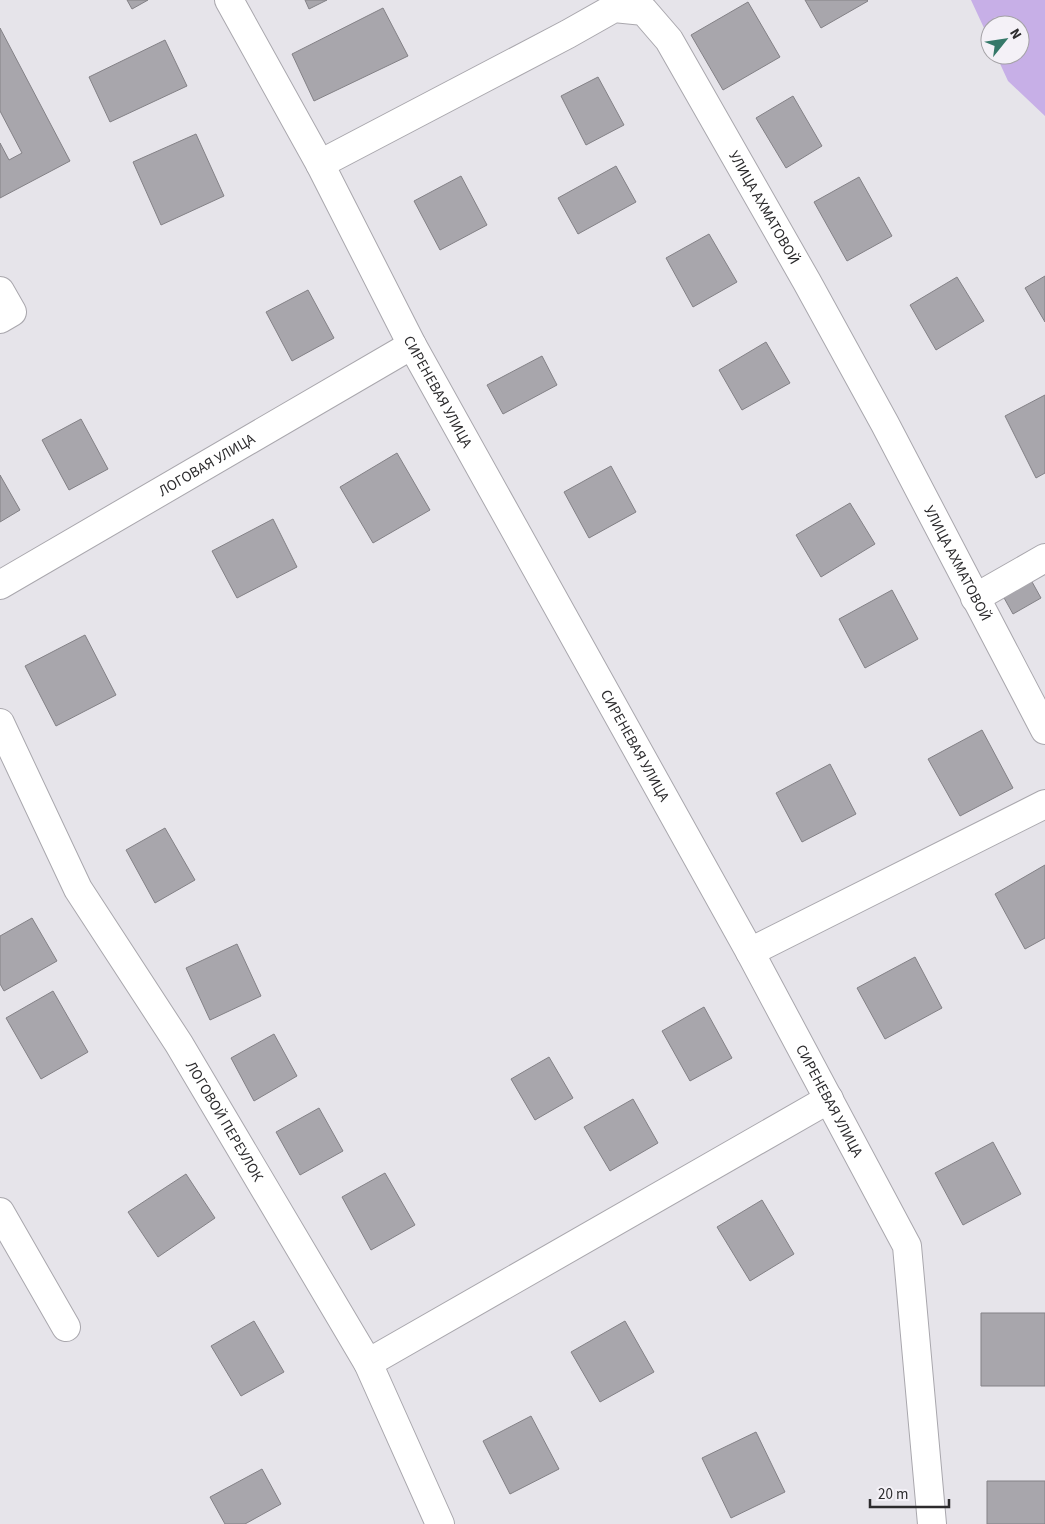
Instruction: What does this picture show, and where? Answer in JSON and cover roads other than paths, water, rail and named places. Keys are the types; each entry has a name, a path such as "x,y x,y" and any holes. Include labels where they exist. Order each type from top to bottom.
{"street":[{"name":"СИРЕНЕВАЯ УЛИЦА","path":"229,0 320,164 412,344 750,952 907,1246 932,1524"},
{"name":"УЛИЦА АХМАТОВОЙ","path":"320,164 560,39 614,8 654,6 669,40 807,282 885,424 1045,730"},
{"path":"0,291 12,312 0,319"},
{"name":"ЛОГОВАЯ УЛИЦА","path":"0,585 412,344"},
{"path":"975,598 1045,558"},
{"name":"ЛОГОВОЙ ПЕРЕУЛОК","path":"0,723 78,889 179,1044 368,1363 440,1524"},
{"path":"750,952 1045,804"},
{"path":"368,1363 829,1099"},
{"path":"0,1212 66,1327"}]}
